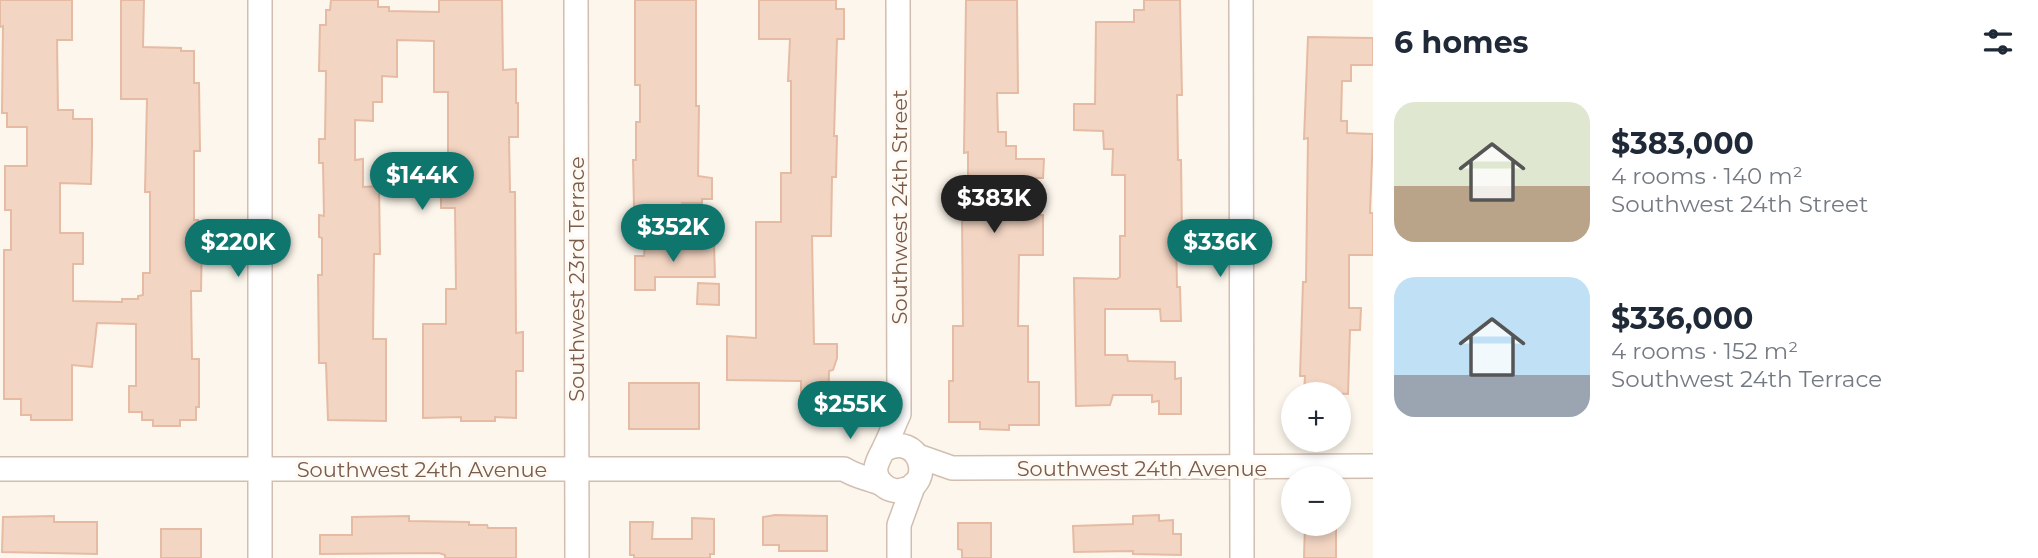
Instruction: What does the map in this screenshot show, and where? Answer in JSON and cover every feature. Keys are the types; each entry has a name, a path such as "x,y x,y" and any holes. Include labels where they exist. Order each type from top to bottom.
{"street":[{"path":"260,0 260,558"},
{"name":"Southwest 23rd Terrace","path":"576,0 577,558"},
{"name":"Southwest 24th Street","path":"898,0 899,414 915,453"},
{"path":"1241,0 1242,558"},
{"name":"Southwest 24th Street","path":"881,454 899,414"},
{"path":"899,525 921,469 915,453 898,445 881,454 876,471 885,486 899,525 899,558"},
{"name":"Southwest 24th Avenue","path":"915,453 952,468 1373,466"},
{"name":"Southwest 24th Avenue","path":"0,469 844,468 851,463 881,454"},
{"name":"Southwest 24th Avenue","path":"844,468 850,473 885,486"},
{"name":"Southwest 24th Avenue","path":"916,483 952,468"},
{"path":"885,486 902,491 916,483"}],"building":[{"path":"0,0 72,0 72,40 57,40 58,110 73,110 73,119 92,119 91,184 60,183 60,233 83,233 83,264 73,264 73,301 122,302 122,299 138,299 138,296 143,295 143,273 150,273 150,192 145,192 147,99 121,99 121,0 144,0 143,47 194,51 194,83 199,83 200,151 194,151 194,220 198,220 198,233 202,233 201,291 191,291 192,359 199,359 199,407 196,407 196,420 180,420 180,426 153,426 153,420 142,420 142,412 129,412 129,386 136,386 136,324 97,323 92,367 72,365 72,420 31,420 31,415 21,415 21,399 4,399 4,250 11,250 11,210 5,210 5,166 27,166 27,127 7,127 7,113 2,113 3,26 0,27"},
{"path":"331,0 378,0 378,7 389,7 389,11 439,12 439,0 502,0 503,70 516,69 518,103 518,137 509,137 510,192 515,192 516,333 523,332 523,371 516,371 516,418 495,417 495,421 461,421 461,417 423,418 423,324 446,324 446,289 456,289 455,208 441,208 441,188 447,188 448,177 448,92 434,92 434,41 397,40 397,77 382,76 382,102 373,102 373,121 355,120 355,160 363,159 363,187 379,186 380,254 374,254 373,339 386,339 386,421 328,420 326,363 319,363 318,275 322,275 322,238 319,237 319,215 324,216 323,163 319,163 319,139 325,139 326,71 319,71 320,25 326,25 326,10 330,10"},
{"path":"635,0 696,0 698,176 712,178 712,199 702,199 702,203 682,203 682,207 634,207 633,160 636,160 636,122 640,122 640,85 635,85"},
{"path":"759,0 836,0 836,9 844,9 844,39 837,39 834,136 837,136 836,177 832,177 831,236 812,236 814,344 837,344 837,358 833,370 829,371 828,408 801,408 801,381 727,380 727,336 756,338 756,222 781,222 781,173 791,173 791,81 788,81 790,39 759,39"},
{"path":"966,0 1017,0 1018,93 997,93 998,132 1006,132 1006,146 1016,146 1016,159 1044,159 1043,178 1033,178 1032,215 1043,215 1043,255 1019,255 1018,326 1028,326 1028,382 1039,382 1039,425 1009,425 1009,430 980,429 980,422 949,422 949,381 953,381 953,326 963,326 962,214 967,214 968,202 968,152 964,153"},
{"path":"1144,0 1180,0 1182,95 1177,95 1182,235 1176,235 1181,321 1161,321 1160,309 1105,309 1105,355 1127,355 1128,361 1175,362 1175,379 1181,378 1181,414 1159,414 1159,401 1152,402 1152,395 1113,395 1110,405 1076,406 1074,278 1120,277 1120,236 1125,236 1125,175 1112,175 1113,149 1104,149 1103,131 1074,130 1074,104 1095,104 1096,22 1134,22 1134,10 1144,10"},
{"path":"1308,37 1373,38 1373,65 1351,65 1351,81 1342,81 1341,121 1347,121 1347,133 1373,134 1370,213 1373,213 1373,255 1349,255 1349,308 1361,308 1360,330 1350,330 1348,382 1305,382 1305,376 1300,376 1303,282 1306,282 1308,138 1304,139"},
{"path":"645,245 714,245 715,277 655,277 655,290 635,290 635,256 644,256"},
{"path":"698,283 719,284 719,305 697,304"},
{"path":"629,383 699,383 699,429 629,429"},
{"path":"1159,515 1159,521 1173,520 1173,534 1181,534 1181,555 1133,554 1133,551 1074,552 1073,526 1133,524 1133,516"},
{"path":"54,516 54,522 97,522 97,554 2,552 3,517"},
{"path":"409,516 409,521 469,522 469,525 487,525 488,528 516,528 516,558 445,558 445,555 439,553 320,554 320,535 352,535 352,517"},
{"path":"827,516 827,551 779,551 779,545 763,545 763,517"},
{"path":"692,518 714,519 714,554 710,554 710,558 634,558 634,555 630,555 630,522 653,522 652,539 692,539"},
{"path":"958,523 991,523 991,558 962,558 962,550 958,549"},
{"path":"161,529 201,529 201,558 161,558"},
{"path":"1305,536 1336,536 1336,558 1304,558"}]}
